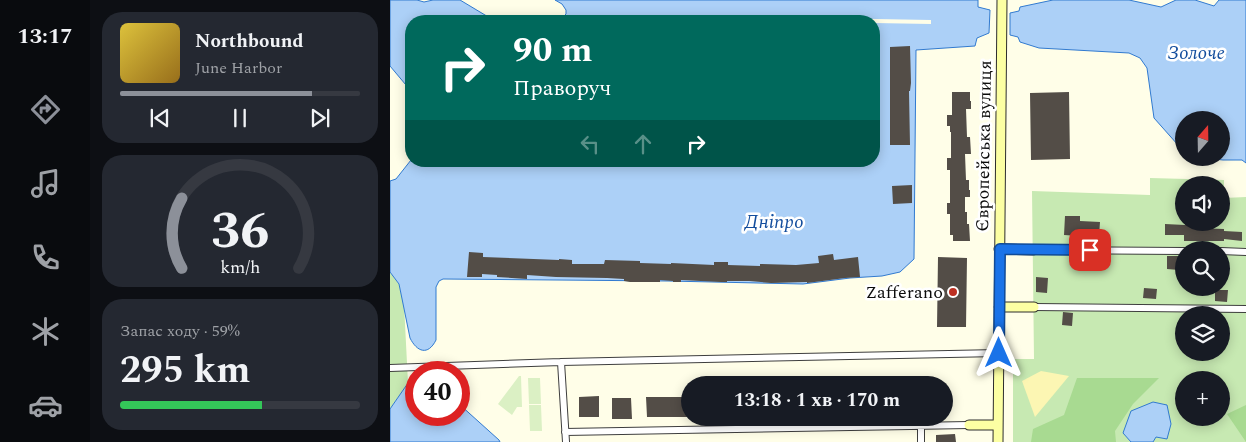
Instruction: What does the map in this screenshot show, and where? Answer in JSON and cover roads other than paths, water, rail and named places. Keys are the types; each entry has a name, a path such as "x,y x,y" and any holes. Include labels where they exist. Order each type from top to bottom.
{"street":[{"name":"Європейська вулиця","path":"998,442 1002,0"},
{"path":"1000,249 1175,251"},
{"path":"1230,251 1246,252"},
{"path":"999,307 1246,309"},
{"path":"390,368 561,362 999,353"},
{"path":"561,362 566,442"},
{"path":"566,432 998,425"},
{"path":"921,427 921,442"}],"water":[{"path":"390,0 417,0 424,2 460,0 485,15 405,15 405,84 390,66"},
{"name":"Дніпро","path":"555,0 978,0 978,7 990,10 989,33 977,38 975,46 916,50 914,259 900,272 882,276 803,284 443,279 439,281 436,287 436,340 430,348 426,350 419,349 410,338 399,284 390,272 390,181 396,179 405,167 880,167 880,15 565,15 566,10 562,4"},
{"name":"Золоче","path":"1053,0 1129,0 1161,7 1176,0 1195,0 1214,6 1219,0 1246,0 1246,163 1242,160 1230,160 1230,111 1175,111 1175,142 1154,118 1147,68 1140,58 1129,53 1039,48 1020,42 1018,37 1010,35 1010,13 1019,11 1020,7"},
{"path":"405,387 405,426 470,426 470,414 500,442 390,442 390,409"},
{"path":"1153,402 1167,405 1171,424 1167,439 1156,437 1153,442 1131,442 1123,433 1131,411"}],"place":[{"name":"Zafferano","path":"953,292"}]}
